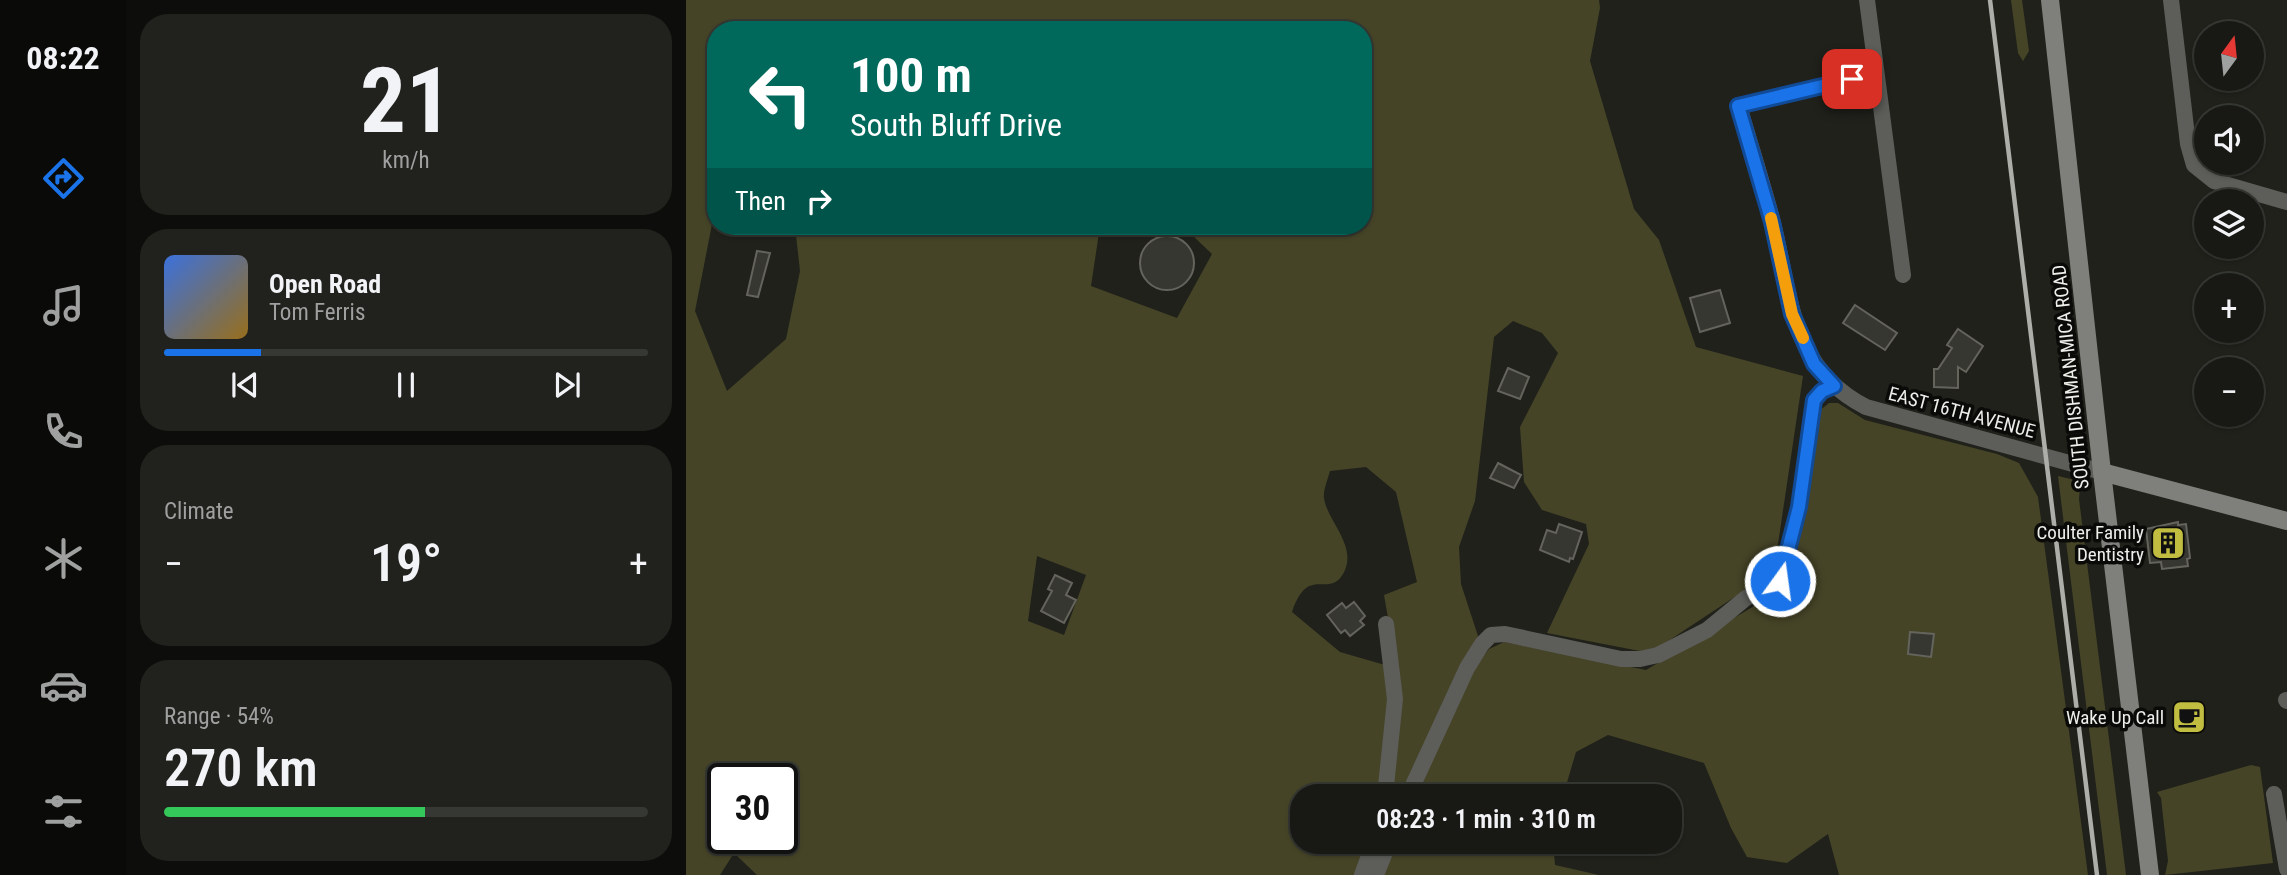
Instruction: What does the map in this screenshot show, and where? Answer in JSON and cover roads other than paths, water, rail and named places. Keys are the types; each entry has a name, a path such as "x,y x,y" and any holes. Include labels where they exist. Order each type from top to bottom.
{"main road":[{"name":"SOUTH DISHMAN-MICA ROAD","path":"2050,0 2150,875"},
{"name":"EAST 16TH AVENUE","path":"2102,472 2287,521"}],"street":[{"path":"1867,0 1903,275"},
{"path":"2171,0 2188,144 2194,165 2214,181 2287,202"},
{"name":"EAST 16TH AVENUE","path":"1875,74 1738,106 1772,222 1792,314 1814,364 1847,398 1866,407 2102,472"},
{"path":"1414,784 1467,668 1482,644 1492,635 1505,634 1621,659 1640,659 1658,655 1707,630 1746,598 1780,581 1799,507 1814,400 1822,391 1834,386"},
{"path":"1386,624 1395,699 1386,784"},
{"path":"2274,794 2287,869"},
{"path":"1362,875 1370,854"},
{"path":"1377,875 1385,854"}],"railway":[{"path":"1990,0 2097,875"}],"place":[{"name":"Coulter Family Dentistry","path":"2168,543"},
{"name":"Wake Up Call","path":"2189,717"}]}
